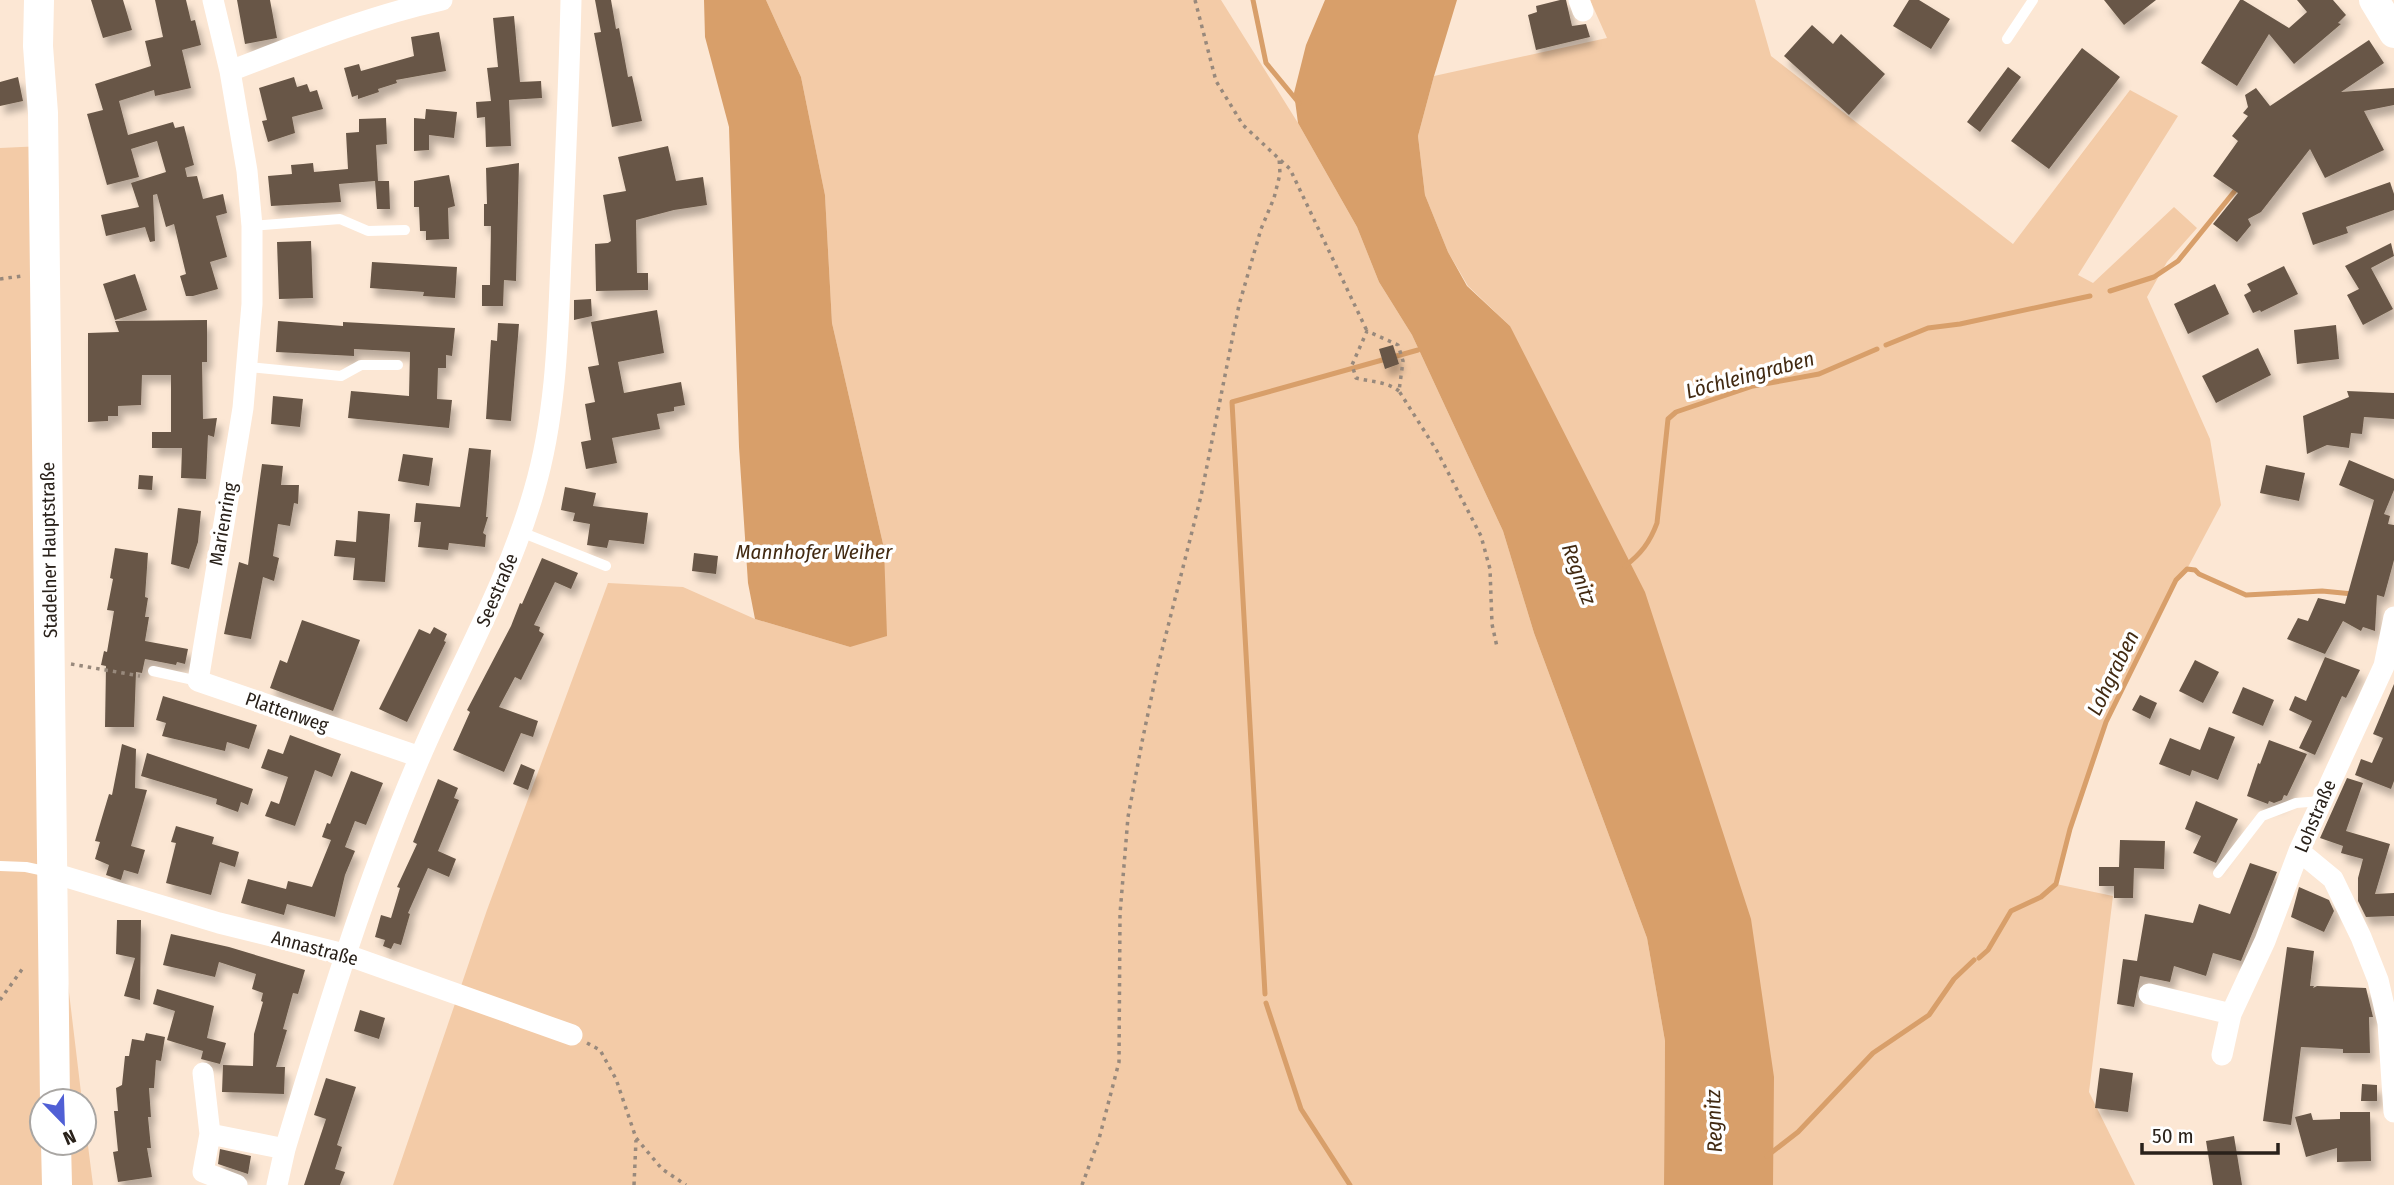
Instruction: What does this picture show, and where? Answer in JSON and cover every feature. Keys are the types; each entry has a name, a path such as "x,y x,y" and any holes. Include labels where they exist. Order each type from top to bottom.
{"main road":[{"name":"Stadelner Hauptstraße","path":"39,0 38,46 44,113 55,1087"},
{"path":"2374,0 2394,33"},
{"path":"56,1157 57,1185"}],"street":[{"name":"Marienring","path":"198,681 248,366 252,304 247,171 230,71 214,0"},
{"path":"230,71 362,22 404,8 442,0"},
{"name":"Seestraße","path":"277,1185 285,1149 344,954 420,757 487,616 521,532 534,491 549,428 556,354 572,0"},
{"name":"Lohstraße","path":"2222,1055 2231,1014 2265,942 2299,850 2389,667 2394,617"},
{"name":"Plattenweg","path":"198,681 420,757"},
{"path":"2299,850 2333,879 2378,980 2391,1024 2394,1112"},
{"name":"Annastraße","path":"53,873 219,923 344,954 572,1035"},
{"path":"2149,994 2231,1014"},
{"path":"203,1073 210,1134 203,1172 237,1185"},
{"path":"210,1134 285,1149"}],"lane":[{"path":"2007,39 2033,0"},
{"path":"251,226 340,219 368,231 405,230"},
{"path":"248,366 341,376 360,365 398,365"},
{"path":"521,532 606,566"},
{"name":"Plattenweg","path":"153,671 198,681"},
{"path":"2218,873 2262,816 2296,803 2321,801"},
{"path":"0,866 26,867 53,873"}],"path":[{"path":"1195,0 1216,81 1243,125 1290,169 1367,331 1398,345 1403,361 1399,391"},
{"path":"1082,1185 1102,1129 1119,1062 1119,914 1128,817 1142,742 1158,666 1201,496 1239,305 1261,229 1274,198 1280,174 1279,158"},
{"path":"1367,331 1352,365 1356,378 1377,381 1399,391 1437,451 1481,536 1490,569 1492,624 1497,647"},
{"path":"69,664 146,677 153,671"},
{"path":"0,1000 23,968"},
{"path":"572,1035 600,1050 616,1079 636,1138 634,1185"},
{"path":"636,1138 662,1169 686,1185"}],"shaded area":[{"path":"766,0 1221,0 1298,123 1357,227 1379,282 1412,335 1503,531 1534,633 1647,938 1665,1041 1664,1185 393,1185 487,910 608,583 683,587 755,619 850,647 884,548 832,323 825,195 801,77"},
{"path":"1590,0 1755,0 1771,56 2013,244 2130,90 2178,116 2078,275 2093,283 2174,207 2197,228 2167,262 2147,297 2210,439 2221,505 2187,569 2176,580 2106,722 2070,830 2056,884 2113,896 2089,1092 2135,1185 1773,1185 1772,1152 1510,326 1468,286 1448,252 1425,195 1418,136 1434,76 1607,38"},
{"path":"43,146 54,867 80,1087 28,1087 28,1157 89,1157 93,1185 0,1185 0,148"}],"water":[{"name":"Mannhofer Weiher","path":"704,0 766,0 801,77 825,195 832,323 884,548 887,636 850,647 755,619 748,583 739,447 729,127 705,37"},
{"name":"Regnitz","path":"1325,0 1457,0 1418,136 1425,195 1448,252 1467,286 1510,326 1645,592 1751,919 1774,1077 1773,1185 1664,1185 1665,1041 1647,938 1534,633 1503,531 1412,335 1379,282 1357,227 1298,123 1294,93 1306,45"}],"building":[{"path":"91,0 123,0 132,30 103,38"},
{"path":"155,0 186,0 191,21 195,20 201,45 182,50 191,88 155,96 154,90 119,101 128,135 173,122 175,128 184,126 194,165 185,168 187,177 197,176 203,199 223,194 227,213 216,216 227,257 210,262 218,289 193,296 186,296 180,276 186,274 174,224 166,227 157,194 153,195 155,241 150,242 145,227 106,236 101,215 139,207 131,183 166,172 157,141 131,149 139,177 107,185 87,114 103,110 95,84 151,66 145,41 163,37"},
{"path":"237,0 270,0 277,38 245,44"},
{"path":"595,0 611,0 628,77 632,76 642,121 612,127 594,33 601,32"},
{"path":"1566,0 1572,26 1586,24 1590,37 1536,50 1528,15 1537,12 1536,6"},
{"path":"1909,0 1919,0 1950,19 1931,49 1893,26"},
{"path":"2104,0 2156,0 2124,25"},
{"path":"2240,0 2289,28 2307,12 2297,0 2333,0 2346,15 2338,23 2341,24 2294,64 2269,34 2237,86 2201,63"},
{"path":"514,16 520,82 541,81 542,98 509,100 511,146 486,147 485,117 477,118 476,102 491,101 487,68 498,67 493,18"},
{"path":"1812,25 1833,44 1841,34 1885,74 1849,115 1784,56"},
{"path":"439,32 446,71 396,80 397,83 378,89 379,92 358,99 358,95 352,97 344,68 359,64 361,71 414,56 411,37"},
{"path":"2369,40 2384,63 2341,92 2394,88 2394,105 2364,111 2384,150 2325,178 2310,149 2261,212 2248,219 2251,225 2237,242 2213,224 2238,193 2213,176 2238,141 2232,136 2248,116 2243,113 2248,107 2245,95 2256,88 2270,106"},
{"path":"2082,48 2120,77 2049,169 2011,141"},
{"path":"2008,67 2021,77 1980,132 1967,122"},
{"path":"18,77 23,101 0,106 0,82"},
{"path":"294,77 297,87 307,84 310,92 317,90 323,109 292,117 295,133 268,142 262,121 267,120 259,88"},
{"path":"426,109 457,112 454,138 429,135 429,150 414,151 414,118 425,119"},
{"path":"386,118 387,144 376,145 378,181 389,181 390,209 377,209 375,181 339,184 341,202 271,206 268,176 292,174 291,165 313,163 314,172 348,169 346,133 359,132 359,119"},
{"path":"668,146 676,181 703,177 707,205 636,220 637,273 648,273 648,290 596,291 595,244 611,241 603,195 626,191 618,157"},
{"path":"519,163 516,281 504,280 503,306 482,306 482,285 490,285 491,226 484,226 484,204 487,204 486,168"},
{"path":"449,175 455,206 448,208 449,239 426,240 426,231 420,231 419,207 414,207 414,181"},
{"path":"2390,182 2394,194 2394,210 2346,227 2348,233 2313,245 2302,213"},
{"path":"311,241 313,298 279,299 277,242"},
{"path":"2391,243 2394,256 2371,268 2393,309 2363,325 2347,295 2359,289 2345,266"},
{"path":"372,262 457,267 455,298 423,296 424,292 370,288"},
{"path":"2284,266 2298,294 2261,312 2260,310 2253,313 2244,295 2251,291 2247,284"},
{"path":"135,274 147,310 115,320 103,284"},
{"path":"2215,284 2229,314 2188,334 2174,304"},
{"path":"591,299 592,316 574,320 574,300"},
{"path":"657,310 664,353 618,362 624,393 681,382 685,405 674,407 674,411 657,414 660,429 612,438 617,463 586,469 581,442 591,440 585,404 595,402 588,367 599,365 591,322"},
{"path":"207,320 207,362 202,362 203,419 217,418 214,437 208,435 206,479 181,478 182,448 152,448 152,432 171,432 171,375 142,375 141,405 118,406 118,416 108,416 108,421 88,422 88,333 119,332 115,321"},
{"path":"278,321 343,326 343,322 455,328 452,356 446,355 446,368 438,368 437,399 452,400 449,428 348,418 351,391 409,396 410,352 354,349 354,356 276,352"},
{"path":"498,323 519,324 511,421 486,419 491,340 497,341"},
{"path":"2336,325 2339,359 2297,364 2294,330"},
{"path":"1393,345 1399,364 1385,369 1379,349"},
{"path":"2258,348 2271,375 2216,403 2202,376"},
{"path":"2347,391 2394,393 2394,419 2364,417 2362,434 2351,433 2349,448 2327,445 2307,454 2303,416 2349,397"},
{"path":"273,396 303,399 300,427 271,424"},
{"path":"469,448 491,450 488,517 483,533 486,535 485,547 449,543 448,550 418,547 421,522 414,522 416,503 460,507"},
{"path":"403,454 433,458 429,486 398,481"},
{"path":"2349,460 2394,479 2394,490 2384,514 2390,516 2388,524 2394,525 2394,560 2384,597 2377,595 2375,631 2363,627 2361,631 2343,621 2325,654 2287,639 2298,618 2308,621 2318,598 2345,604 2374,500 2339,485"},
{"path":"262,464 283,466 281,485 299,485 298,504 294,503 290,526 278,524 273,556 279,558 274,581 263,577 251,639 224,634 239,562 248,565"},
{"path":"2266,465 2305,473 2299,501 2260,493"},
{"path":"139,475 153,476 152,490 138,489"},
{"path":"565,487 596,493 593,506 648,513 644,544 609,540 607,548 587,545 590,524 573,521 575,513 561,510"},
{"path":"178,508 201,511 198,542 189,569 171,564"},
{"path":"358,511 390,514 385,582 353,580 355,558 334,556 336,540 356,542"},
{"path":"115,548 148,553 145,597 148,598 145,617 149,617 145,641 188,649 185,664 177,662 176,665 145,659 142,673 136,672 134,727 105,727 106,666 101,665 104,651 107,652 114,611 107,610"},
{"path":"694,553 718,556 716,574 692,571"},
{"path":"542,558 578,573 571,589 555,582 534,625 540,627 539,631 544,634 521,680 515,677 499,707 538,721 533,737 521,733 504,772 453,750 470,712 467,710 511,626 520,603 522,604"},
{"path":"302,620 360,640 333,711 270,688 280,660 287,663"},
{"path":"434,627 447,634 444,641 446,642 407,722 379,709 419,629 430,634"},
{"path":"2325,657 2360,670 2346,698 2342,696 2315,755 2299,748 2312,721 2289,710 2295,696 2306,701"},
{"path":"2195,660 2219,672 2203,703 2179,691"},
{"path":"2394,684 2394,781 2391,789 2355,775 2361,759 2372,763 2383,738 2373,734"},
{"path":"2243,687 2274,700 2263,726 2232,713"},
{"path":"2140,695 2157,703 2150,719 2132,710"},
{"path":"163,696 257,725 249,749 227,742 225,751 162,736 166,723 156,720"},
{"path":"2209,727 2235,737 2218,780 2192,770 2190,776 2159,764 2170,738 2200,750"},
{"path":"290,735 341,754 332,777 315,770 295,826 265,816 271,801 279,804 288,777 261,768 268,749 283,754"},
{"path":"2269,740 2307,754 2287,796 2284,795 2282,800 2274,803 2269,801 2268,804 2247,796"},
{"path":"122,744 136,749 135,788 147,790 131,846 145,850 138,874 124,870 121,880 106,875 109,865 95,859 100,842 95,841 109,794 112,795"},
{"path":"147,753 253,789 248,805 241,802 238,812 216,804 217,799 141,776"},
{"path":"521,764 535,770 528,790 513,784"},
{"path":"351,771 383,783 366,825 355,821 345,847 355,851 345,875 335,917 287,904 284,915 241,903 248,879 286,889 288,881 312,887 331,840 322,837"},
{"path":"2347,778 2363,783 2346,831 2390,844 2375,894 2394,893 2394,916 2366,917 2358,901 2358,878 2363,859 2341,853 2343,846 2320,838"},
{"path":"438,779 458,788 454,798 459,800 438,851 456,859 449,877 428,868 408,913 410,914 401,945 394,943 391,949 383,946 385,940 375,937 381,915 391,918 400,888 397,887 417,844 413,842"},
{"path":"2196,801 2238,819 2216,863 2193,853 2201,836 2185,829"},
{"path":"176,826 214,837 212,844 239,852 235,867 220,862 211,895 166,883 176,843 171,842"},
{"path":"2120,840 2165,841 2164,869 2134,868 2133,898 2114,898 2114,886 2099,886 2099,867 2119,867"},
{"path":"2250,863 2277,872 2241,961 2213,953 2206,976 2174,966 2170,982 2140,976 2134,1007 2117,1004 2123,959 2137,961 2145,914 2193,923 2199,904 2230,914"},
{"path":"2299,887 2329,900 2334,911 2324,932 2291,917"},
{"path":"117,920 141,920 140,1000 124,996 135,958 116,954"},
{"path":"171,934 229,947 305,970 298,994 293,993 283,1029 287,1030 276,1067 285,1067 284,1094 222,1092 223,1065 253,1066 254,1034 263,993 252,989 256,974 219,962 215,977 163,965"},
{"path":"2287,947 2314,951 2310,986 2314,986 2313,988 2366,988 2373,1017 2369,1017 2370,1053 2343,1053 2343,1049 2301,1047 2291,1125 2263,1121"},
{"path":"157,989 214,1006 207,1038 226,1043 220,1064 201,1059 203,1051 167,1040 175,1011 153,1004"},
{"path":"360,1010 385,1018 379,1039 354,1031"},
{"path":"146,1033 165,1037 161,1061 156,1060 154,1088 149,1088 151,1148 147,1148 152,1177 118,1182 113,1152 118,1151 114,1111 118,1111 116,1088 122,1085 125,1056 129,1056 132,1039 144,1041"},
{"path":"2100,1068 2133,1073 2128,1112 2095,1108"},
{"path":"326,1078 356,1087 337,1145 342,1147 335,1169 345,1172 340,1185 304,1185 326,1119 314,1115"},
{"path":"2362,1084 2377,1085 2377,1101 2361,1101"},
{"path":"2340,1112 2370,1112 2371,1161 2337,1162 2337,1148 2306,1157 2295,1117 2311,1113 2313,1120 2340,1119"},
{"path":"2234,1136 2242,1185 2213,1185 2206,1141"},
{"path":"220,1149 251,1156 248,1174 218,1164"}],"waterway":[{"path":"1253,0 1266,63 1299,103"},
{"name":"Löchleingraben","path":"2110,291 2154,277 2178,261 2238,187"},
{"name":"Löchleingraben","path":"1886,345 1928,328 1960,324 2090,296"},
{"name":"Löchleingraben","path":"1625,566 1644,547 1657,523 1668,419 1676,412 1753,386 1819,374 1877,349"},
{"path":"1265,994 1232,402 1418,350"},
{"name":"Lohgraben","path":"1979,958 1988,950 2011,911 2041,897 2056,884 2070,829 2106,722 2176,580 2187,569 2195,570 2246,595 2322,591 2353,594"},
{"name":"Lohgraben","path":"1767,1156 1798,1132 1873,1053 1929,1015 1954,979 1974,960"},
{"path":"1266,1003 1301,1109 1350,1185"}]}
